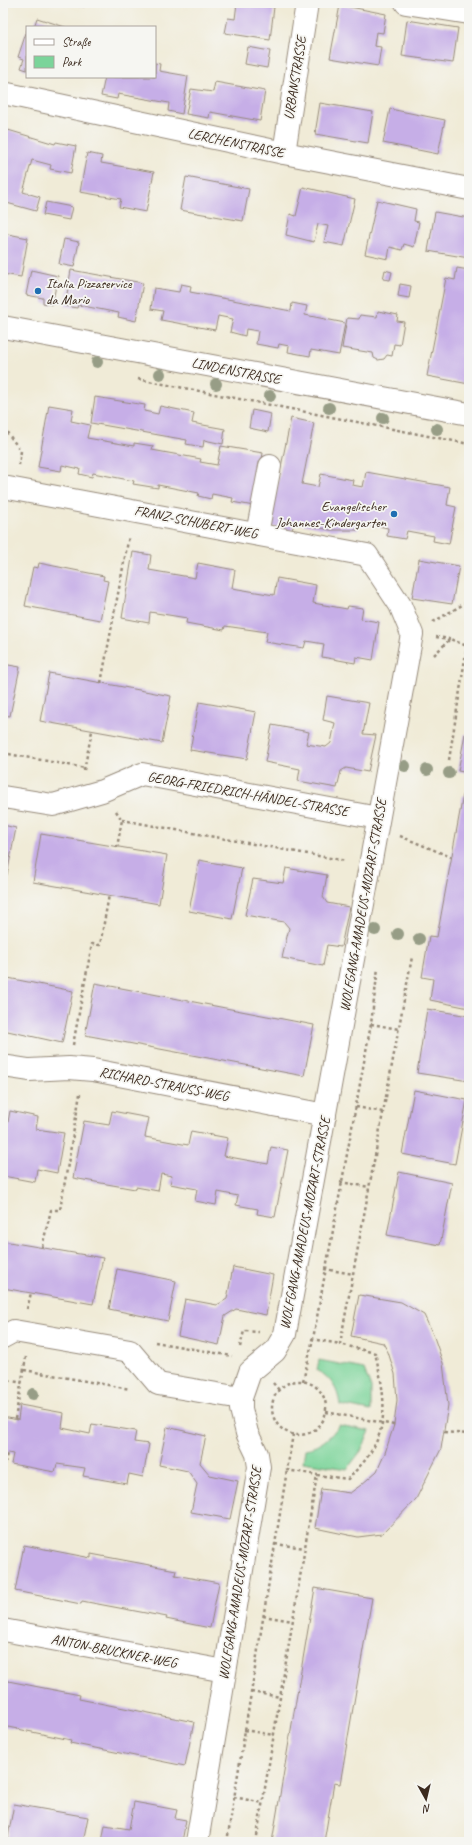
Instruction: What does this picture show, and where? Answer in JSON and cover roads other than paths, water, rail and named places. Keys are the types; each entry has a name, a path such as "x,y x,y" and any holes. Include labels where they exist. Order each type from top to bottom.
{"street":[{"name":"URBANSTRASSE","path":"284,153 307,3"},
{"path":"406,3 469,13"},
{"name":"LERCHENSTRASSE","path":"3,93 284,153 469,189"},
{"name":"LINDENSTRASSE","path":"3,327 469,414"},
{"path":"257,534 270,466"},
{"name":"FRANZ-SCHUBERT-WEG","path":"10,488 367,554 400,605 412,634 407,660"},
{"name":"WOLFGANG-AMADEUS-MOZART-STRASSE","path":"198,1842 259,1467 256,1454 246,1432 241,1409 241,1398 250,1372 275,1351 285,1334 407,660"},
{"name":"GEORG-FRIEDRICH-HÄNDEL-STRASSE","path":"3,797 53,806 102,791 142,774 378,818"},
{"name":"RICHARD-STRAUSS-WEG","path":"3,1066 29,1070 69,1068 93,1070 326,1108"},
{"path":"3,1338 14,1331 130,1351 158,1384 241,1398"},
{"name":"ANTON-BRUCKNER-WEG","path":"3,1630 224,1679"}],"place":[{"name":"Italia Pizzaservice da Mario","path":"38,291"},
{"name":"Evangelischer Johannes-Kindergarten","path":"394,514"}]}
